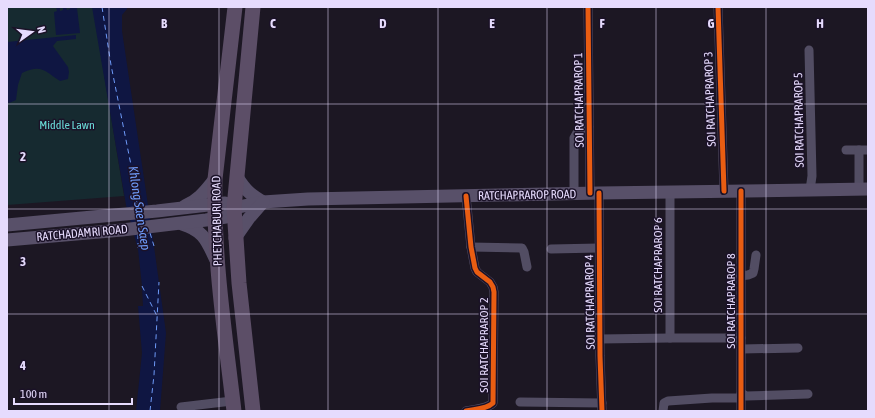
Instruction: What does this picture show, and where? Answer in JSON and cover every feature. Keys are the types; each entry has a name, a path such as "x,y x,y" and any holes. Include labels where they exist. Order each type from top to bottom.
{"main road":[{"name":"PHETCHABURI ROAD","path":"233,406 217,263 215,199 235,7"},
{"name":"PHETCHABURI ROAD","path":"253,7 234,208 238,277 253,411"},
{"path":"180,209 195,201 204,193 215,199 231,193 233,190 238,138 241,136"},
{"path":"235,238 249,218 263,202 249,193 237,178"},
{"name":"RATCHAPRAROP ROAD","path":"234,208 263,202 314,198 863,189"},
{"name":"RATCHADAMRI ROAD","path":"215,199 226,217 234,208"},
{"name":"RATCHADAMRI ROAD","path":"7,225 180,209 215,199"},
{"name":"RATCHADAMRI ROAD","path":"7,240 122,230 180,223 215,199"},
{"path":"180,223 192,227 200,233 217,263"},
{"path":"219,279 238,277"}],"street":[{"name":"SOI RATCHAPRAROP 1","path":"588,7 589,126 595,193"},
{"name":"SOI RATCHAPRAROP 3","path":"718,7 724,191"},
{"name":"SOI RATCHAPRAROP 5","path":"809,50 812,176 810,190"},
{"path":"574,193 574,138 576,133 589,126"},
{"path":"846,150 864,150 863,189"},
{"name":"SOI RATCHAPRAROP 8","path":"741,191 741,411"},
{"name":"SOI RATCHAPRAROP 6","path":"670,192 670,338"},
{"name":"SOI RATCHAPRAROP 4","path":"595,193 599,248 602,407"},
{"name":"SOI RATCHAPRAROP 2","path":"466,196 475,268 477,272 490,282 494,292 493,402 491,405 466,411"},
{"path":"472,247 522,248 527,266"},
{"path":"551,249 599,248"},
{"path":"740,276 753,273 756,255"},
{"path":"600,339 742,338"},
{"path":"742,349 798,348"},
{"path":"663,411 664,403 668,401 741,396 743,394 746,396 808,394"},
{"path":"520,402 545,407 602,407"},
{"path":"181,407 233,406"}],"green space":[{"name":"Middle Lawn","path":"7,7 93,7 124,196 7,205"}],"water":[{"path":"56,7 60,7 60,11 63,10 63,7 66,7 67,10 70,9 70,7 77,8 80,33 56,35 54,12 57,11"},
{"name":"Khlong Saen Saep","path":"92,7 127,7 122,15 122,31 166,333 160,411 136,411 142,353 138,306 143,306 138,249 126,205"},
{"path":"76,35 76,39 57,41 53,46 68,67 68,79 60,81 42,70 29,70 22,73 18,85 16,100 9,103 7,102 7,42"}],"ferry route":[{"path":"102,7 111,65 136,190 141,205"},
{"path":"136,192 137,207"},
{"path":"150,233 154,246"},
{"path":"138,234 138,249"},
{"path":"150,411 154,375 159,282"},
{"path":"142,286 157,316"}],"cycle path":[{"path":"588,7 590,193"},
{"path":"718,7 724,191"},
{"path":"741,191 741,411"},
{"path":"599,193 600,356 602,411"},
{"path":"466,196 471,247 475,268 477,272 490,282 494,292 493,403 484,408 466,411"}]}
